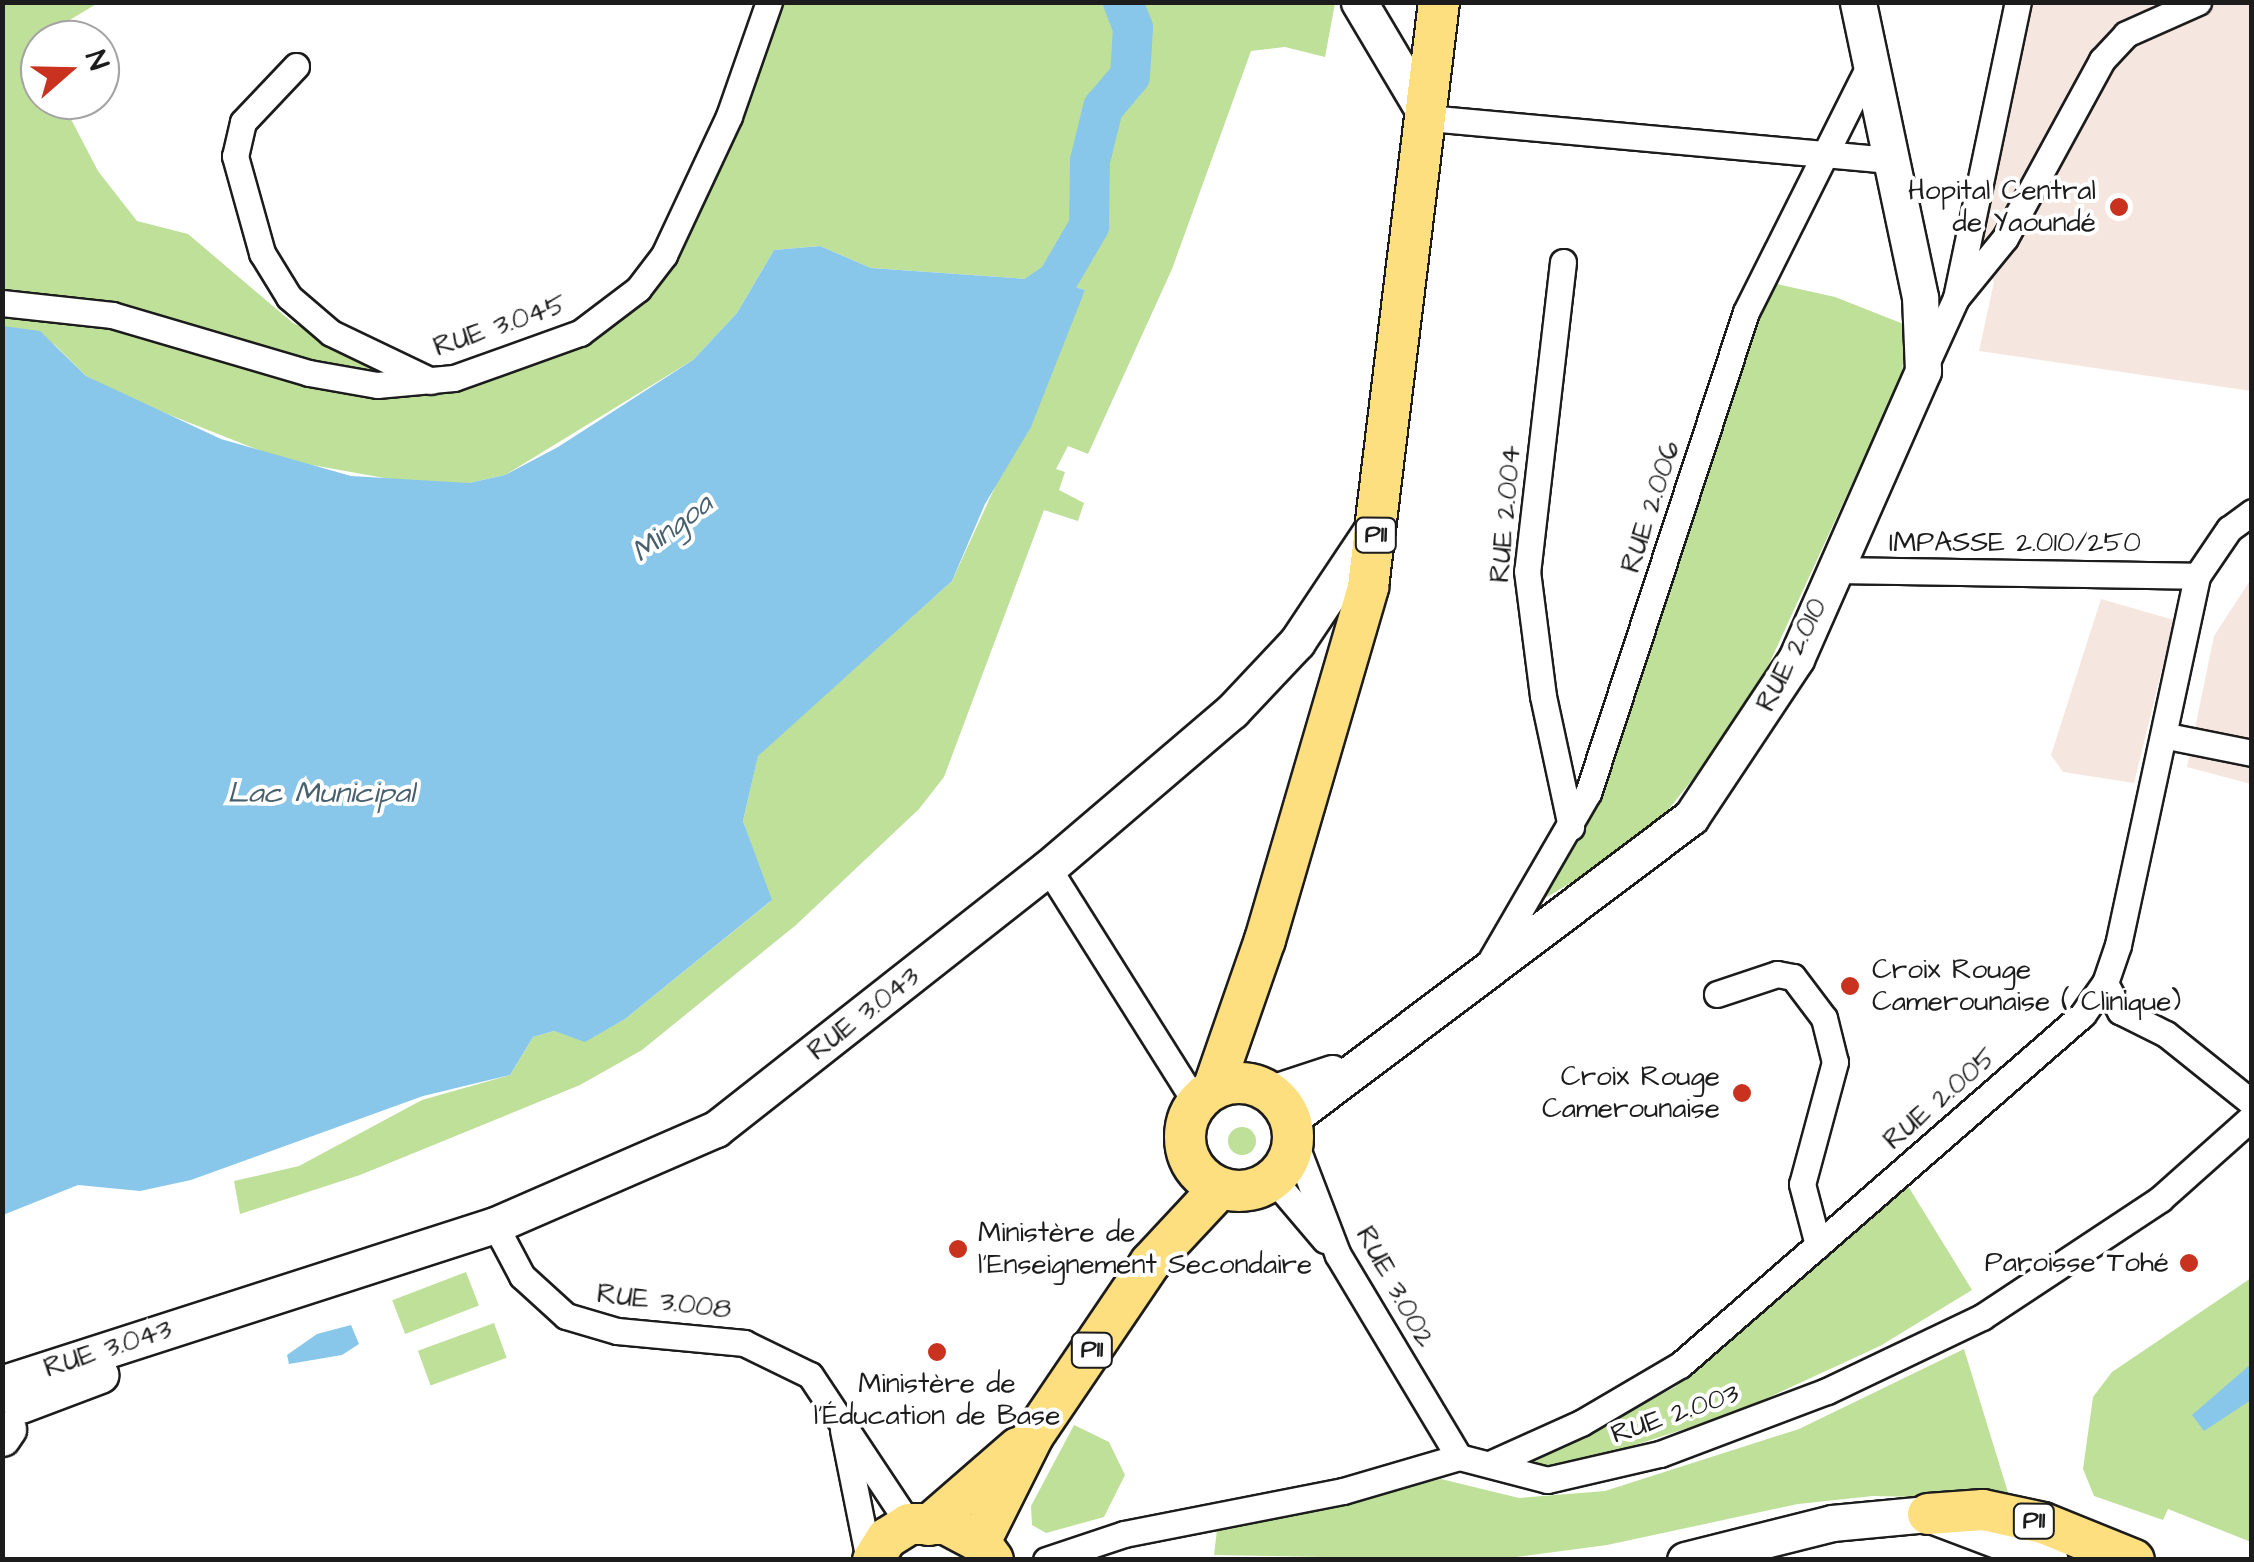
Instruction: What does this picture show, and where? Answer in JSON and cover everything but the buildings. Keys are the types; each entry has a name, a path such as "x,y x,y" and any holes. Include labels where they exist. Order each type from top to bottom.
{"main road":[{"path":"1358,2 1428,118"},
{"name":"P11","path":"1150,1263 1190,1160 1184,1131 1251,1104 1265,940 1368,587 1380,514 1439,2"},
{"path":"1858,2 1920,298 1922,371"},
{"name":"RUE 2.010","path":"1251,1104 1352,1066 1691,817 1796,659 1922,371"},
{"name":"RUE 3.043","path":"7,1411 157,1353 213,1319 496,1224 716,1129 1048,868 1232,711 1297,642 1380,514"},
{"path":"1190,1160 1219,1190 1247,1190 1273,1178 1251,1104"},
{"name":"P11","path":"919,1524 946,1524 987,1550 1033,1436 1150,1263 1219,1190"},
{"name":"P11","path":"871,1560 887,1538 919,1524 1033,1436"},
{"name":"P11","path":"1928,1514 1983,1510 2043,1522 2134,1560"},
{"path":"1685,1560 1832,1523 1928,1514 2050,1560"}],"street":[{"name":"RUE 3.045","path":"2,303 112,315 310,373 376,385 431,381 580,333 638,289 664,255 729,116 769,2"},
{"name":"RUE 2.010","path":"1922,371 1956,298 2018,2"},
{"path":"1956,298 2004,238 2102,60 2126,34 2198,2"},
{"path":"296,66 243,122 235,156 262,252 288,297 331,332 431,381"},
{"name":"RUE 2.006","path":"1488,964 1572,828 1746,312 1869,66"},
{"path":"1428,118 1820,158 1891,160"},
{"name":"RUE 2.004","path":"1563,262 1527,570 1540,679 1572,828"},
{"name":"RUE 2.005","path":"1490,1464 1581,1422 1680,1365 2083,1014 2104,983 2167,736 2197,576 2229,529 2252,512"},
{"name":"IMPASSE 2.010/250","path":"1834,570 2197,576"},
{"path":"2167,736 2252,753"},
{"name":"RUE 3.002","path":"1048,868 1251,1104 1459,1457"},
{"path":"1718,994 1778,974 1793,977 1824,1018 1835,1062 1802,1184 1818,1244"},
{"path":"2104,983 2120,1011 2166,1034 2252,1103"},
{"name":"RUE 2.003","path":"1046,1560 1124,1534 1343,1491 1459,1457 1546,1480 1592,1473 1826,1391 1982,1317 2073,1260 2160,1199 2252,1117"},
{"path":"1273,1178 1338,1255"},
{"name":"RUE 3.008","path":"496,1224 522,1276 566,1316 617,1331 702,1334 758,1348 810,1375 919,1524"},
{"path":"841,1420 871,1560"}],"shaded area":[{"name":"Hopital Central de Yaoundé","path":"2030,3 2251,3 2251,391 1979,351 1994,282 1977,255"},
{"path":"2251,579 2251,784 2187,767 2214,636"},
{"path":"2101,599 2174,620 2134,783 2063,772 2051,755"}],"green space":[{"path":"3,3 98,3 70,20 20,20 20,120 71,120 98,171 137,221 188,234 293,323 350,350 464,375 644,291 766,3 1335,3 1325,57 1285,47 1251,51 1172,269 1088,454 1068,446 1056,469 1065,472 1059,490 1084,503 1078,521 1044,510 944,777 919,809 796,925 642,1050 580,1085 360,1175 240,1214 234,1181 299,1166 422,1100 510,1075 533,1037 554,1031 585,1041 625,1019 771,901 743,821 758,755 952,581 1085,290 1056,281 871,268 820,246 774,250 737,313 693,360 505,475 469,483 418,484 284,460 132,400 86,376 55,345 3,326"},
{"path":"1773,283 1835,297 1906,325 1902,375 1770,662 1729,734 1668,810 1603,864 1545,898 1614,760 1681,538"},
{"path":"1242,1127 1252,1131 1256,1141 1252,1151 1242,1155 1232,1151 1228,1141 1232,1131"},
{"path":"1908,1186 1972,1290 1880,1346 1737,1412 1589,1460 1553,1468 1532,1463 1675,1387"},
{"path":"466,1272 479,1306 405,1334 392,1300"},
{"path":"2251,1278 2251,1542 2168,1509 2163,1520 2094,1496 2083,1469 2093,1397 2112,1372"},
{"path":"494,1323 507,1358 431,1385 418,1351"},
{"path":"1964,1349 2010,1499 1873,1496 1798,1504 1607,1545 1493,1560 1214,1555 1217,1530 1441,1479 1519,1498 1605,1491 1799,1429"},
{"path":"1074,1425 1109,1442 1125,1475 1104,1517 1046,1533 1032,1525 1031,1506"}],"water":[{"name":"Lac Municipal","path":"820,246 871,268 1056,281 1085,290 1031,427 985,504 952,581 758,756 743,821 772,900 625,1019 585,1042 554,1031 533,1037 510,1075 423,1096 191,1180 140,1191 78,1185 3,1215 3,326 40,331 86,376 221,439 351,476 469,483 505,475 558,447 693,360 737,313 774,250"},
{"path":"351,1325 359,1344 342,1355 289,1364 287,1355 317,1334"},
{"path":"2251,1364 2251,1400 2204,1431 2192,1415"}],"waterway":[{"name":"Mingoa","path":"1012,312 1057,281 1089,226 1090,161 1103,108 1130,76 1133,28 1123,2"}],"place":[{"name":"Hopital Central de Yaoundé","path":"2119,207"},
{"name":"Croix Rouge Camerounaise ( Clinique)","path":"1850,986"},
{"name":"Croix Rouge Camerounaise","path":"1742,1093"},
{"name":"Ministère de l'Enseignement Secondaire","path":"958,1249"},
{"name":"Paroisse Tohé","path":"2189,1263"},
{"name":"Ministère de l'Éducation de Base","path":"937,1352"}]}
